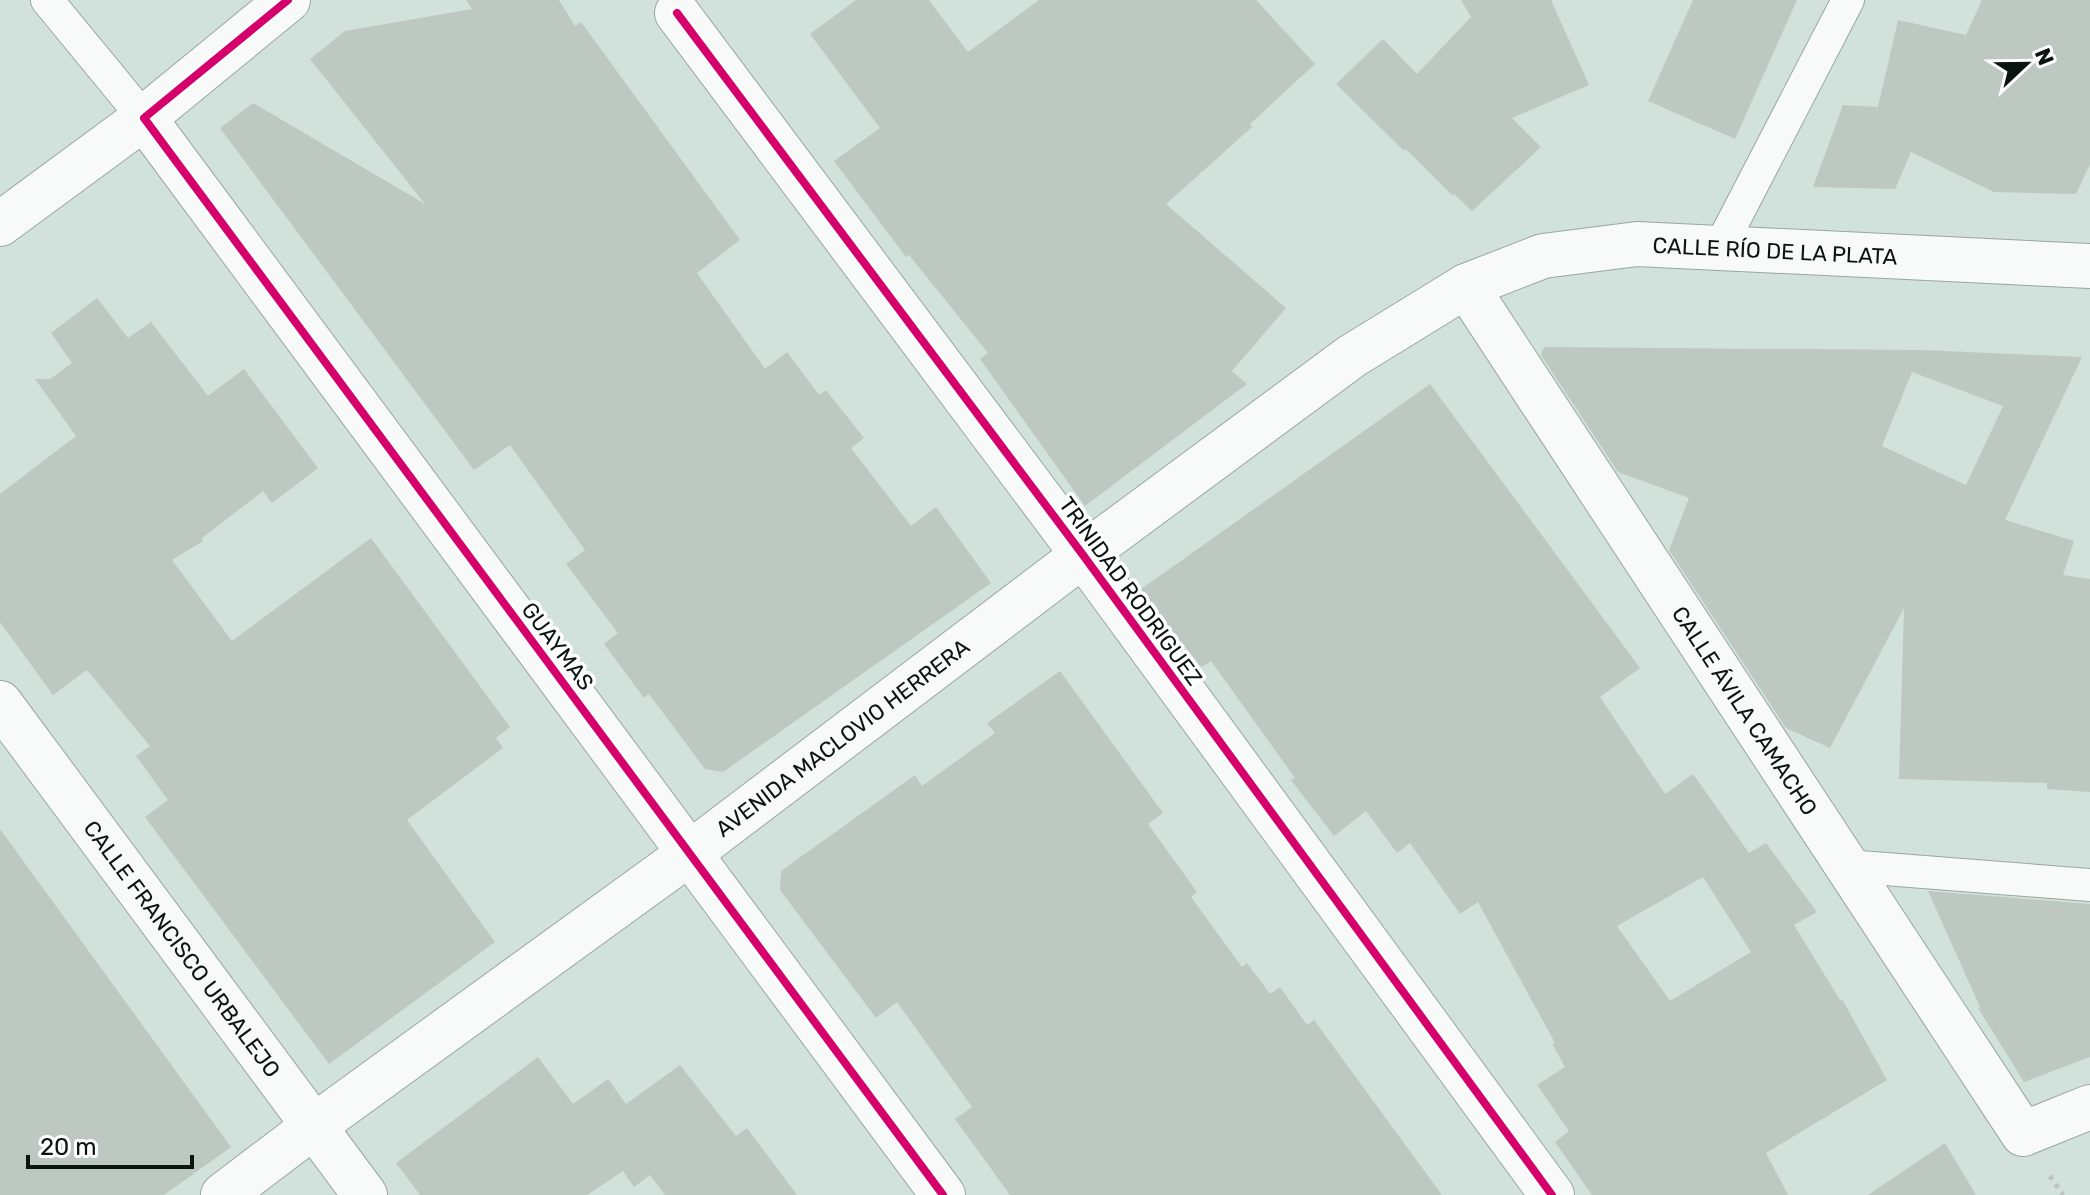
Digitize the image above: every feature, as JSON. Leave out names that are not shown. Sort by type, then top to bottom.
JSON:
[{"type":"street","points":[[0,224],[144,118],[288,0]]},
{"type":"street","name":"TRINIDAD RODRIGUEZ","points":[[677,13],[1083,555],[1552,1195]]},
{"type":"street","name":"GUAYMAS","points":[[144,118],[943,1195]]},
{"type":"street","name":"CALLE RÍO DE LA PLATA","points":[[1466,286],[1543,256],[1637,244],[2090,266]]},
{"type":"street","name":"AVENIDA MACLOVIO HERRERA","points":[[223,1195],[690,853],[1352,356],[1466,286]]},
{"type":"street","name":"CALLE ÁVILA CAMACHO","points":[[1466,286],[2023,1134],[2090,1107]]},
{"type":"street","name":"CALLE FRANCISCO URBALEJO","points":[[0,703],[365,1195]]},
{"type":"lane","points":[[47,0],[144,118]]},
{"type":"lane","points":[[1719,249],[1848,0]]},
{"type":"lane","points":[[1847,866],[2090,885]]},
{"type":"building","points":[[466,0],[559,0],[575,26],[581,22],[740,240],[697,273],[765,369],[787,352],[819,395],[826,390],[864,438],[851,448],[911,526],[936,507],[991,583],[723,772],[705,769],[649,694],[644,698],[604,644],[618,633],[566,564],[585,550],[510,445],[474,470],[220,128],[253,103],[425,204],[310,59],[345,31],[472,9]]},
{"type":"building","points":[[856,0],[929,0],[968,52],[1039,0],[1256,0],[1315,64],[1250,124],[1252,127],[1166,204],[1286,308],[1232,371],[1247,384],[1085,506],[980,359],[988,353],[909,255],[906,257],[834,161],[880,128],[810,34]]},
{"type":"building","points":[[1461,0],[1551,0],[1589,85],[1512,118],[1541,147],[1472,211],[1406,149],[1404,151],[1336,84],[1383,39],[1417,74],[1471,17]]},
{"type":"building","points":[[1693,0],[1797,0],[1735,139],[1648,101]]},
{"type":"building","points":[[1982,0],[2090,0],[2090,164],[2076,194],[1994,192],[1911,152],[1895,189],[1813,187],[1843,105],[1878,107],[1898,20],[1966,35]]},
{"type":"building","points":[[97,298],[128,338],[151,322],[208,396],[244,369],[318,468],[272,503],[263,491],[202,538],[203,541],[172,560],[232,641],[371,538],[510,727],[496,738],[503,748],[407,820],[495,942],[329,1064],[145,817],[168,800],[136,756],[150,746],[87,670],[53,695],[0,622],[0,494],[76,436],[35,379],[50,379],[72,363],[51,333]]},
{"type":"building","points":[[1544,347],[1921,350],[2082,357],[2005,520],[2074,541],[2063,575],[2090,579],[2090,792],[2047,789],[2047,783],[1899,779],[1904,608],[1830,748],[1786,728],[1669,550],[1689,498],[1618,472],[1541,355]],"holes":[[[1912,372],[2003,406],[1966,485],[1882,446]]]},
{"type":"building","points":[[1430,384],[1640,668],[1600,697],[1665,794],[1693,774],[1749,853],[1766,843],[1817,912],[1794,925],[1842,999],[1887,1080],[1766,1153],[1788,1195],[1592,1195],[1555,1142],[1569,1131],[1537,1085],[1565,1067],[1478,902],[1460,914],[1410,843],[1397,853],[1366,811],[1334,836],[1291,780],[1295,778],[1211,661],[1201,667],[1140,590]],"holes":[[[1703,877],[1751,952],[1670,1001],[1617,926]]]},
{"type":"building","points":[[1060,671],[1163,813],[1148,824],[1197,892],[1191,897],[1242,967],[1247,963],[1270,994],[1280,987],[1307,1025],[1314,1020],[1442,1195],[1010,1195],[955,1119],[972,1107],[897,1002],[876,1018],[780,890],[781,871],[915,775],[922,786],[995,733],[987,723]]},
{"type":"building","points":[[0,829],[231,1147],[164,1195],[0,1195]]},
{"type":"building","points":[[1928,891],[2090,904],[2090,1057],[2024,1082],[1978,1008]]},
{"type":"building","points":[[538,1057],[573,1104],[608,1079],[626,1104],[680,1065],[736,1136],[747,1128],[797,1195],[665,1195],[650,1175],[634,1187],[623,1171],[587,1195],[420,1195],[396,1163]]},
{"type":"building","points":[[1945,1143],[1976,1195],[1868,1195]]},
{"type":"cycle path","points":[[288,0],[144,118],[943,1195]]},
{"type":"cycle path","points":[[677,13],[1083,555],[1552,1195]]}]
